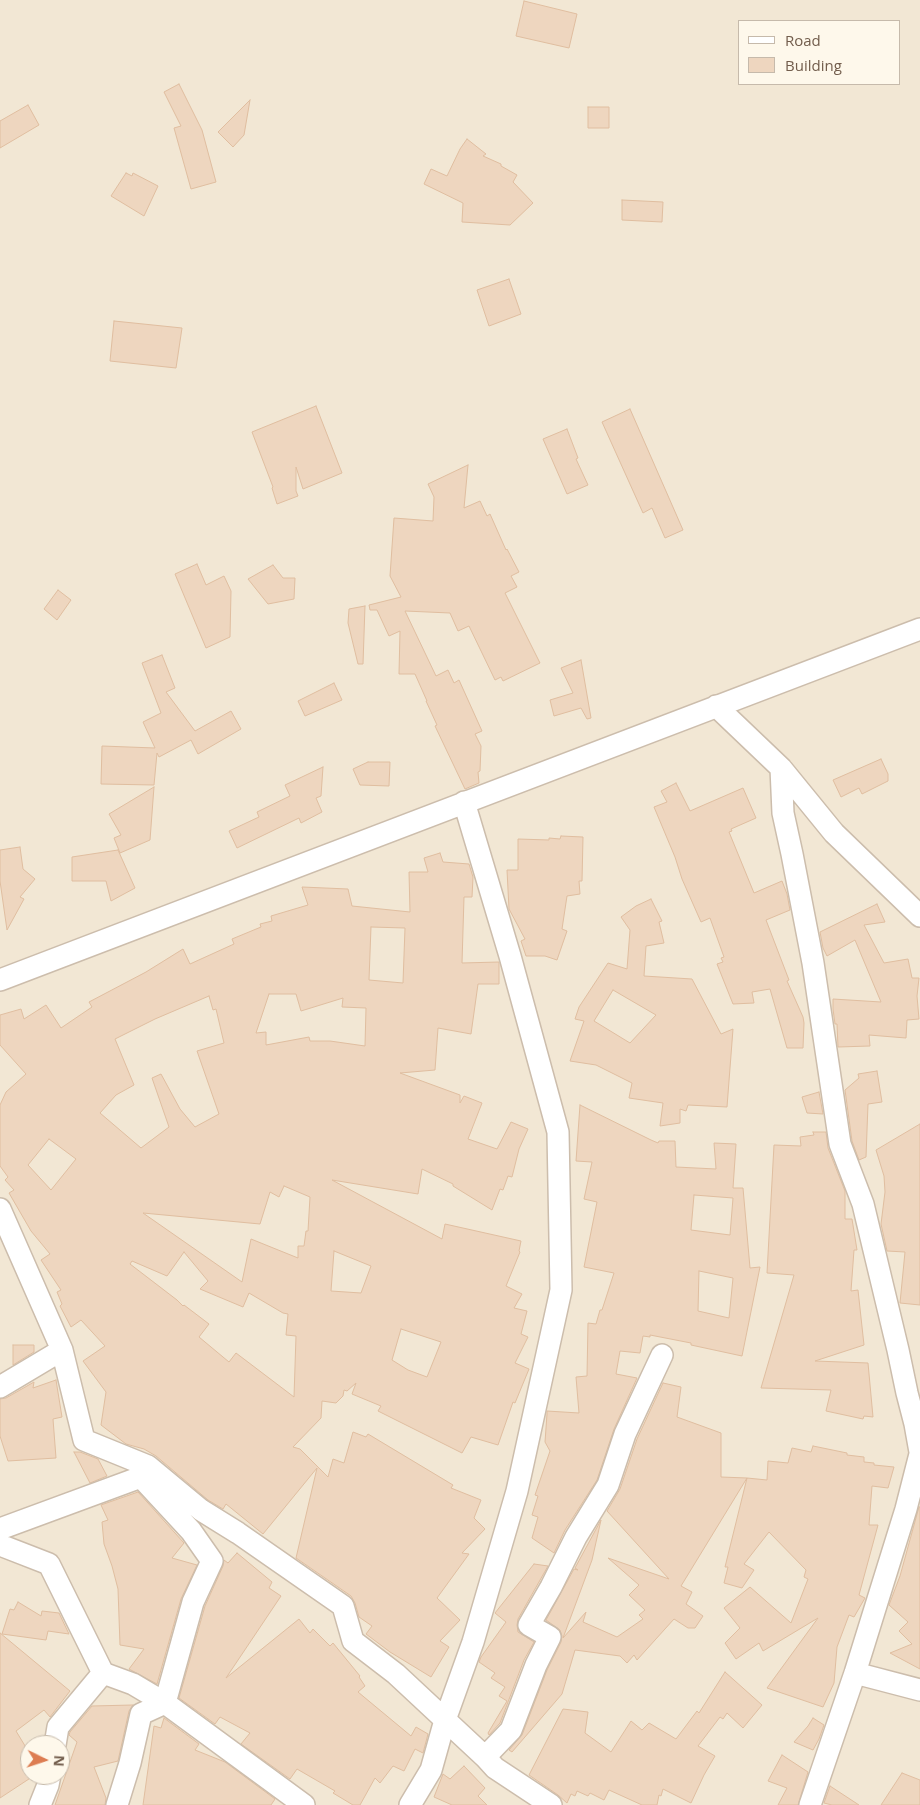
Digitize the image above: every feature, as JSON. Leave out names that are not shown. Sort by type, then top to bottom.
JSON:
[{"type":"street","points":[[0,980],[920,628]]},
{"type":"street","points":[[716,706],[781,768],[834,833],[920,916]]},
{"type":"street","points":[[781,768],[783,813],[813,963],[840,1144],[863,1204],[915,1424],[920,1453],[906,1509],[855,1673],[810,1805]]},
{"type":"street","points":[[410,1805],[431,1770],[445,1720],[473,1642],[517,1491],[561,1290],[558,1132],[510,956],[464,802]]},
{"type":"street","points":[[0,1210],[62,1350],[84,1440],[145,1472],[238,1533],[343,1606],[353,1641],[396,1674],[495,1768],[551,1805]]},
{"type":"street","points":[[0,1387],[62,1350]]},
{"type":"street","points":[[485,1757],[511,1730],[536,1665],[550,1638],[529,1625],[551,1587],[576,1536],[608,1485],[625,1434],[662,1355]]},
{"type":"street","points":[[0,1529],[145,1472]]},
{"type":"street","points":[[117,1805],[142,1714],[165,1703],[193,1602],[212,1561],[145,1472]]},
{"type":"street","points":[[0,1545],[49,1564],[103,1673],[134,1684],[165,1703],[304,1805]]},
{"type":"street","points":[[57,1735],[58,1726],[103,1673]]},
{"type":"street","points":[[855,1673],[920,1690]]},
{"type":"street","points":[[40,1805],[48,1785]]},
{"type":"shaded area","points":[[0,0],[920,0],[920,1805],[0,1805]]},
{"type":"building","points":[[524,1],[577,14],[569,48],[516,36]]},
{"type":"building","points":[[179,84],[202,130],[216,182],[191,189],[174,128],[181,126],[164,92]]},
{"type":"building","points":[[250,100],[244,135],[233,147],[218,132]]},
{"type":"building","points":[[28,105],[39,125],[0,148],[0,121]]},
{"type":"building","points":[[588,107],[609,107],[609,128],[588,128]]},
{"type":"building","points":[[467,139],[486,154],[483,156],[501,164],[501,166],[517,175],[513,182],[533,203],[510,225],[462,222],[463,203],[424,184],[431,169],[447,176]]},
{"type":"building","points":[[126,173],[132,176],[133,173],[158,186],[144,216],[111,196]]},
{"type":"building","points":[[622,200],[663,202],[662,222],[622,220]]},
{"type":"building","points":[[509,279],[521,314],[489,326],[477,290]]},
{"type":"building","points":[[114,321],[182,328],[176,368],[110,361]]},
{"type":"building","points":[[316,406],[342,473],[303,489],[296,467],[296,491],[298,496],[277,504],[273,487],[252,432]]},
{"type":"building","points":[[630,409],[683,530],[665,538],[652,508],[643,513],[602,422]]},
{"type":"building","points":[[567,429],[578,458],[576,459],[588,485],[567,494],[543,439]]},
{"type":"building","points":[[468,465],[464,508],[480,501],[487,516],[490,514],[506,550],[519,572],[511,576],[517,587],[505,593],[540,663],[503,681],[501,677],[495,680],[469,626],[458,631],[450,613],[405,611],[436,676],[448,670],[454,683],[459,680],[482,731],[475,734],[481,746],[480,771],[478,772],[479,783],[465,789],[435,726],[437,725],[415,674],[399,674],[400,631],[389,636],[377,610],[370,610],[369,605],[401,597],[390,576],[394,518],[433,521],[434,497],[428,484]]},
{"type":"building","points":[[197,564],[206,585],[224,576],[231,591],[230,637],[206,648],[175,574]]},
{"type":"building","points":[[273,565],[283,578],[295,578],[294,599],[268,604],[248,579]]},
{"type":"building","points":[[58,590],[71,600],[57,620],[44,609]]},
{"type":"building","points":[[365,606],[363,664],[358,664],[348,623],[349,609]]},
{"type":"building","points":[[162,655],[175,688],[166,692],[195,731],[231,711],[241,729],[198,754],[191,740],[159,757],[157,753],[154,785],[101,784],[102,746],[155,748],[143,722],[161,713],[142,663]]},
{"type":"building","points":[[581,660],[591,718],[587,719],[581,708],[554,716],[550,700],[573,693],[561,668]]},
{"type":"building","points":[[334,683],[342,700],[305,716],[298,701]]},
{"type":"building","points":[[881,759],[888,774],[888,781],[862,794],[859,788],[841,797],[833,780]]},
{"type":"building","points":[[368,762],[390,762],[389,786],[360,785],[353,769]]},
{"type":"building","points":[[323,767],[321,796],[316,798],[322,812],[301,823],[299,818],[237,848],[229,831],[259,817],[257,812],[290,796],[285,785]]},
{"type":"building","points":[[676,783],[690,811],[743,788],[756,818],[731,829],[732,831],[729,832],[754,893],[782,881],[787,894],[790,910],[766,920],[789,980],[787,981],[803,1017],[803,1048],[787,1048],[770,989],[752,992],[754,1003],[733,1004],[717,964],[723,962],[721,958],[724,957],[710,918],[701,922],[654,807],[667,802],[661,791]]},
{"type":"building","points":[[154,787],[150,840],[120,853],[114,838],[121,835],[109,814]]},
{"type":"building","points":[[561,836],[583,837],[582,881],[579,881],[580,894],[567,896],[562,929],[567,931],[557,960],[545,956],[526,956],[521,941],[525,939],[509,909],[507,870],[518,870],[518,839],[549,840],[549,838],[560,839]]},
{"type":"building","points":[[20,847],[23,869],[35,879],[20,897],[24,899],[7,930],[0,881],[0,850]]},
{"type":"building","points":[[118,850],[135,888],[111,901],[106,881],[72,881],[72,857]]},
{"type":"building","points":[[440,853],[443,862],[469,864],[473,877],[472,897],[464,897],[462,963],[499,962],[499,984],[478,984],[471,1034],[438,1028],[435,1070],[400,1073],[460,1095],[460,1103],[464,1096],[482,1103],[468,1139],[497,1149],[511,1122],[528,1129],[519,1149],[512,1177],[508,1176],[503,1190],[500,1189],[492,1210],[453,1186],[453,1184],[422,1169],[418,1194],[332,1180],[442,1239],[445,1224],[521,1241],[520,1252],[506,1286],[522,1294],[514,1308],[527,1311],[521,1334],[528,1337],[515,1363],[529,1369],[515,1403],[513,1402],[498,1445],[471,1437],[462,1453],[378,1411],[381,1406],[352,1394],[356,1383],[347,1391],[344,1390],[343,1396],[336,1403],[322,1401],[321,1418],[293,1447],[300,1449],[328,1477],[333,1459],[344,1463],[353,1432],[366,1437],[368,1434],[453,1485],[451,1488],[481,1500],[474,1518],[485,1529],[462,1553],[469,1554],[437,1598],[460,1620],[440,1641],[449,1647],[431,1677],[390,1652],[366,1634],[372,1626],[359,1617],[351,1596],[296,1558],[317,1468],[263,1534],[226,1504],[223,1509],[208,1500],[156,1456],[144,1449],[126,1444],[101,1425],[106,1392],[83,1361],[105,1346],[81,1320],[71,1327],[60,1306],[62,1304],[57,1292],[61,1290],[41,1260],[50,1254],[31,1231],[9,1193],[14,1190],[5,1180],[8,1177],[0,1166],[0,1105],[6,1092],[26,1074],[0,1045],[0,1015],[21,1009],[24,1019],[46,1005],[61,1028],[92,1007],[89,1002],[146,972],[183,949],[190,964],[234,944],[232,939],[261,927],[260,924],[272,921],[271,916],[308,905],[302,887],[348,889],[352,906],[410,912],[409,872],[428,872],[424,858]],"holes":[[[371,927],[405,928],[403,983],[369,980]],[[269,994],[296,994],[301,1011],[343,998],[342,1007],[366,1008],[365,1046],[330,1041],[310,1041],[309,1037],[266,1045],[266,1032],[256,1033]],[[209,996],[213,1010],[216,1009],[224,1043],[197,1051],[219,1114],[195,1127],[180,1109],[161,1074],[152,1078],[169,1127],[141,1148],[100,1113],[116,1095],[134,1085],[115,1039],[155,1019]],[[49,1139],[76,1159],[51,1190],[28,1165]],[[284,1186],[310,1197],[308,1231],[306,1231],[304,1246],[298,1246],[298,1258],[251,1239],[242,1282],[143,1213],[260,1224],[270,1192],[279,1197]],[[334,1251],[371,1266],[361,1293],[331,1291]],[[184,1252],[208,1281],[200,1289],[243,1307],[249,1293],[288,1314],[286,1335],[296,1336],[294,1397],[236,1353],[229,1362],[199,1337],[209,1324],[130,1264],[132,1261],[167,1276]],[[401,1329],[441,1342],[427,1377],[408,1370],[392,1360]]]},
{"type":"building","points":[[651,899],[662,921],[659,922],[664,943],[646,946],[644,976],[692,979],[721,1034],[733,1029],[727,1107],[688,1105],[686,1111],[680,1109],[680,1123],[660,1126],[663,1103],[629,1098],[632,1083],[596,1065],[570,1061],[584,1021],[575,1019],[579,1007],[608,963],[627,969],[630,930],[621,917],[636,906]],"holes":[[[613,990],[656,1015],[630,1043],[594,1021]]]},
{"type":"building","points":[[877,904],[885,922],[864,925],[884,963],[908,959],[912,978],[919,978],[917,996],[919,1019],[907,1020],[906,1038],[869,1035],[870,1046],[838,1047],[833,999],[881,1002],[855,940],[827,956],[823,948],[820,932]]},
{"type":"building","points":[[877,1071],[882,1102],[868,1104],[866,1157],[859,1160],[852,1141],[845,1090],[859,1078],[858,1074]]},
{"type":"building","points":[[819,1092],[823,1114],[807,1113],[802,1097]]},
{"type":"building","points":[[580,1105],[658,1143],[659,1141],[675,1141],[676,1167],[716,1169],[714,1143],[736,1144],[733,1188],[743,1188],[750,1268],[760,1267],[742,1356],[650,1335],[650,1337],[643,1336],[640,1353],[620,1351],[616,1374],[637,1378],[614,1429],[597,1480],[565,1530],[554,1553],[532,1538],[538,1517],[532,1515],[538,1496],[535,1495],[550,1451],[545,1442],[547,1411],[579,1413],[576,1377],[587,1376],[588,1323],[596,1324],[614,1273],[584,1267],[597,1202],[584,1199],[592,1162],[576,1161]],"holes":[[[694,1195],[733,1198],[730,1235],[691,1230]],[[699,1271],[733,1278],[729,1318],[698,1311]]]},
{"type":"building","points":[[920,1124],[920,1305],[900,1303],[905,1252],[887,1251],[881,1224],[885,1192],[884,1176],[876,1150]]},
{"type":"building","points":[[813,1132],[826,1132],[828,1148],[845,1191],[845,1219],[852,1219],[857,1250],[854,1250],[851,1291],[858,1290],[864,1345],[815,1361],[868,1363],[873,1417],[864,1416],[863,1419],[826,1411],[831,1390],[761,1388],[794,1275],[767,1273],[774,1145],[801,1146],[800,1137],[814,1135]]},
{"type":"building","points":[[13,1345],[34,1345],[34,1352],[13,1365]]},
{"type":"building","points":[[56,1380],[62,1417],[53,1419],[56,1458],[8,1461],[0,1436],[0,1399],[6,1398],[34,1382],[33,1388]]},
{"type":"building","points":[[663,1383],[681,1387],[677,1417],[721,1433],[721,1477],[747,1478],[681,1586],[692,1592],[686,1604],[703,1616],[695,1628],[688,1628],[674,1619],[637,1660],[634,1655],[627,1663],[620,1656],[575,1650],[562,1694],[512,1752],[509,1750],[522,1735],[547,1670],[561,1642],[560,1630],[546,1620],[574,1569],[578,1570],[575,1568],[601,1520],[592,1560],[563,1638],[586,1612],[583,1622],[617,1637],[643,1619],[639,1615],[645,1610],[629,1595],[639,1585],[608,1558],[669,1579],[607,1511],[620,1489],[637,1439]]},
{"type":"building","points":[[813,1446],[847,1453],[847,1455],[864,1457],[864,1462],[874,1463],[874,1465],[894,1467],[888,1488],[872,1486],[869,1525],[878,1525],[859,1595],[865,1598],[854,1617],[849,1615],[837,1647],[834,1683],[823,1707],[767,1688],[818,1618],[763,1651],[759,1643],[736,1659],[725,1643],[740,1628],[724,1608],[750,1587],[791,1623],[808,1579],[804,1577],[806,1570],[769,1532],[744,1564],[754,1570],[742,1588],[724,1583],[728,1567],[725,1567],[747,1478],[767,1480],[768,1461],[788,1463],[792,1448],[811,1452]]},
{"type":"building","points":[[74,1452],[80,1452],[98,1459],[107,1476],[90,1483]]},
{"type":"building","points":[[138,1492],[184,1543],[172,1558],[197,1565],[181,1599],[157,1684],[129,1669],[144,1649],[120,1645],[118,1589],[104,1544],[102,1522],[108,1520],[101,1505]]},
{"type":"building","points":[[919,1507],[920,1669],[890,1653],[912,1644],[899,1631],[908,1622],[889,1605],[900,1576]]},
{"type":"building","points":[[237,1553],[272,1582],[269,1588],[281,1596],[226,1678],[299,1619],[310,1633],[313,1629],[330,1646],[333,1643],[360,1676],[365,1686],[358,1692],[411,1736],[416,1727],[428,1734],[423,1753],[415,1749],[404,1771],[393,1766],[380,1783],[375,1778],[360,1805],[353,1805],[333,1793],[335,1791],[297,1769],[290,1779],[241,1744],[250,1733],[220,1717],[215,1724],[179,1698],[205,1606],[224,1560],[228,1563]]},
{"type":"building","points":[[534,1564],[548,1566],[518,1619],[517,1625],[518,1632],[534,1642],[524,1660],[500,1723],[489,1735],[488,1733],[507,1701],[499,1696],[505,1687],[491,1678],[495,1673],[479,1662],[506,1622],[495,1613]]},
{"type":"building","points":[[18,1602],[41,1616],[42,1611],[59,1613],[69,1634],[48,1631],[46,1640],[2,1634],[10,1609],[14,1610]]},
{"type":"building","points":[[0,1633],[70,1691],[50,1717],[44,1710],[16,1731],[20,1738],[20,1785],[0,1798]]},
{"type":"building","points":[[725,1672],[762,1705],[743,1728],[727,1713],[723,1719],[720,1717],[698,1746],[715,1756],[691,1803],[663,1789],[661,1796],[659,1795],[657,1805],[642,1805],[609,1790],[604,1800],[590,1793],[588,1796],[577,1791],[575,1796],[571,1794],[567,1803],[529,1775],[563,1709],[588,1712],[585,1733],[611,1752],[631,1721],[642,1730],[649,1723],[676,1739],[697,1711],[699,1713]]},
{"type":"building","points":[[133,1705],[129,1711],[118,1761],[94,1767],[106,1798],[105,1805],[55,1805],[62,1785],[70,1785],[70,1762],[77,1742],[69,1735],[70,1732],[92,1706]]},
{"type":"building","points":[[164,1718],[199,1744],[195,1750],[225,1762],[275,1799],[271,1805],[143,1805],[154,1726],[161,1728]]},
{"type":"building","points":[[813,1718],[824,1725],[813,1750],[794,1742]]},
{"type":"building","points":[[782,1755],[808,1772],[798,1805],[778,1805],[787,1788],[768,1781]]},
{"type":"building","points":[[464,1766],[485,1788],[478,1796],[487,1805],[452,1805],[434,1797],[443,1774],[450,1779]]},
{"type":"building","points":[[902,1773],[920,1780],[920,1805],[881,1805]]},
{"type":"building","points":[[830,1786],[859,1805],[832,1805],[824,1803]]}]
